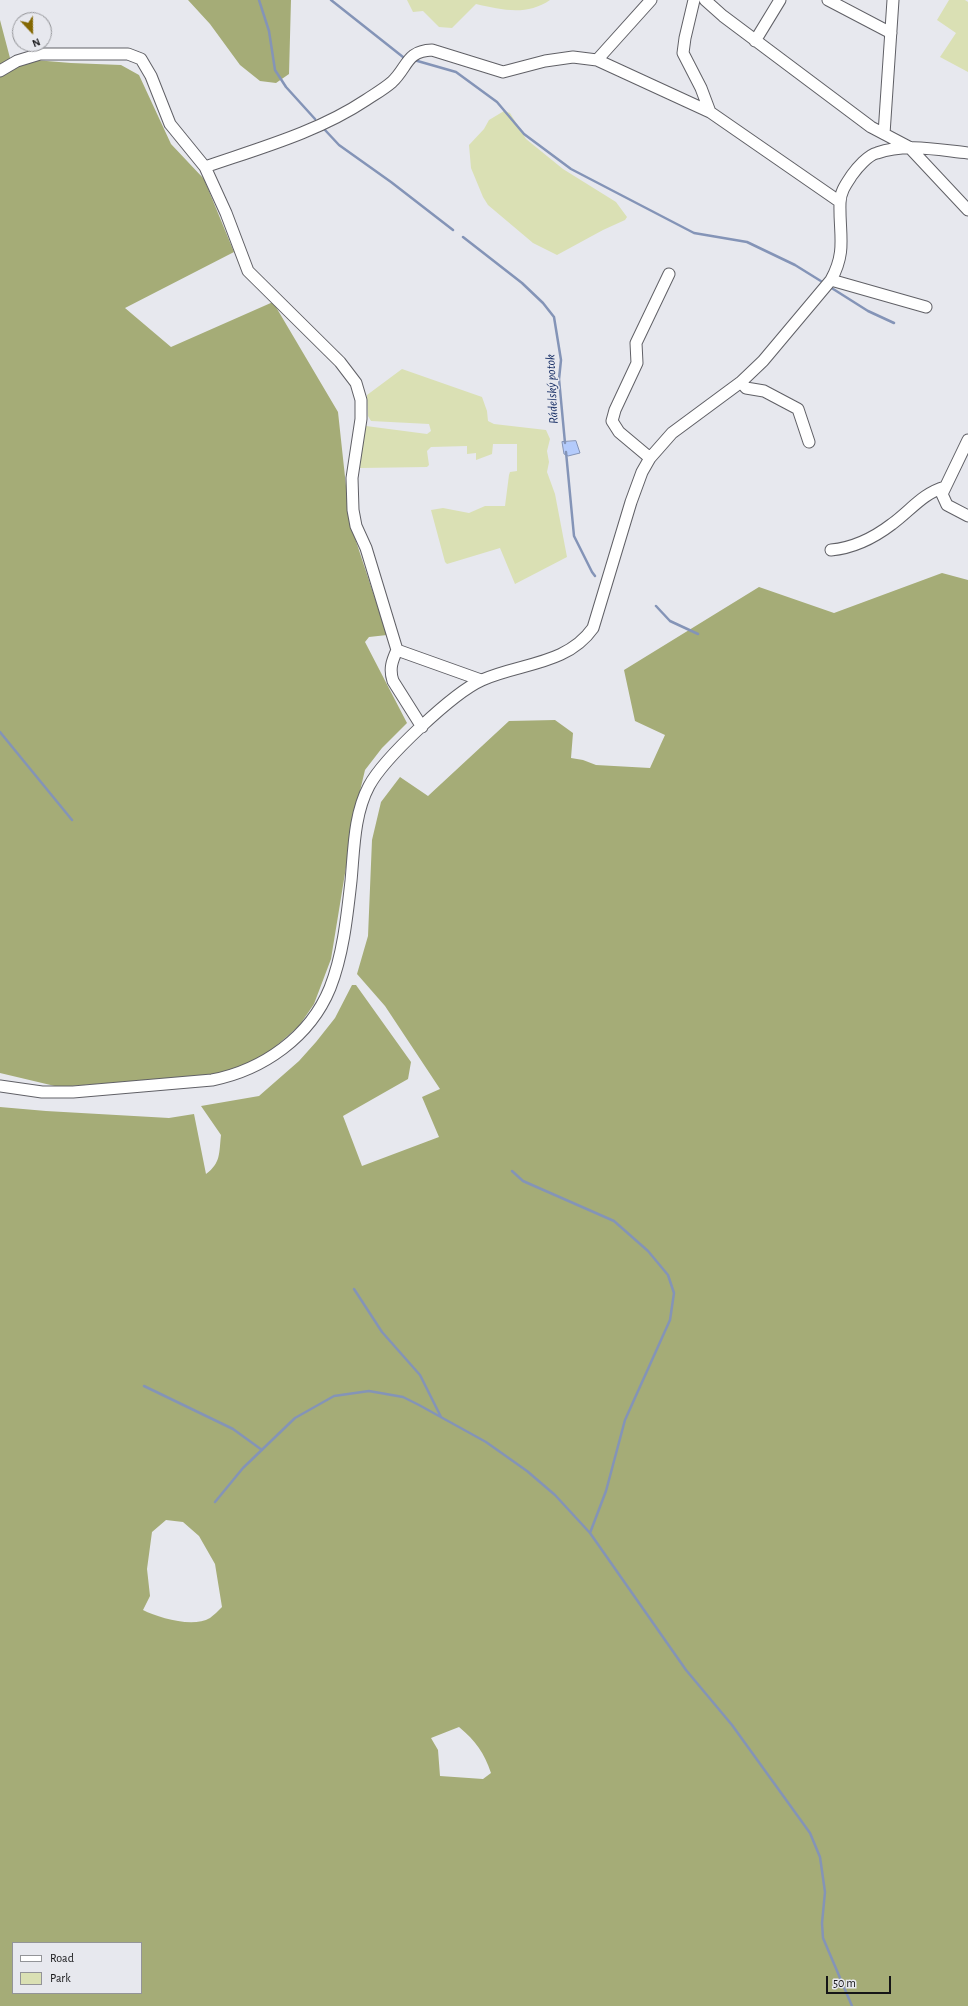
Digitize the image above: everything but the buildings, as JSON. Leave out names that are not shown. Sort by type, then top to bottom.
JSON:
[{"type":"street","points":[[597,60],[651,0]]},
{"type":"street","points":[[694,0],[683,53],[710,112]]},
{"type":"street","points":[[705,0],[723,16],[871,128],[909,147],[968,210]]},
{"type":"street","points":[[756,41],[780,0]]},
{"type":"street","points":[[828,0],[891,33]]},
{"type":"street","points":[[884,134],[893,0]]},
{"type":"street","points":[[205,167],[324,124],[363,102],[390,84],[401,73],[410,57],[420,50],[432,50],[503,72],[546,61],[573,57],[597,60],[710,112],[840,202]]},
{"type":"street","points":[[0,71],[17,61],[40,54],[128,54],[141,59],[151,76],[170,124],[205,167],[226,214],[248,271],[340,362],[356,383],[361,400],[361,419],[352,478],[353,510],[356,526],[366,548],[397,650],[392,661],[390,672],[393,681],[422,727]]},
{"type":"street","points":[[0,1086],[42,1092],[73,1092],[198,1083],[241,1073],[280,1051],[311,1022],[322,1004],[336,970],[347,923],[361,803],[378,771],[422,727],[462,693],[481,680],[554,658],[578,645],[587,638],[594,628],[633,496],[642,472],[650,458],[672,433],[741,382],[763,361],[831,280],[839,266],[841,253],[840,202],[843,189],[855,171],[875,153],[909,147],[968,153]]},
{"type":"street","points":[[650,458],[619,432],[612,421],[615,410],[637,363],[636,343],[669,274]]},
{"type":"street","points":[[831,280],[926,307]]},
{"type":"street","points":[[741,382],[746,388],[764,391],[798,409],[809,442]]},
{"type":"street","points":[[968,440],[942,494],[947,505],[968,516]]},
{"type":"street","points":[[831,550],[844,549],[864,540],[892,524],[932,491],[945,487]]},
{"type":"street","points":[[397,650],[481,680]]},
{"type":"green space","points":[[188,0],[291,0],[289,74],[276,83],[260,81],[240,65],[210,24]]},
{"type":"green space","points":[[407,0],[550,0],[541,5],[523,10],[505,10],[476,4],[452,28],[439,27],[423,11],[413,12]]},
{"type":"green space","points":[[949,0],[965,0],[968,2],[968,72],[940,57],[956,33],[937,20]]},
{"type":"green space","points":[[0,20],[10,58],[121,65],[139,75],[171,144],[204,179],[234,252],[125,308],[171,347],[273,302],[338,412],[350,523],[387,635],[369,637],[365,642],[407,723],[382,748],[365,770],[355,812],[331,959],[314,1004],[299,1026],[268,1053],[230,1073],[59,1087],[0,1073]]},
{"type":"green space","points":[[504,111],[510,113],[526,139],[563,169],[616,202],[627,217],[625,220],[557,255],[533,243],[488,205],[483,197],[471,168],[469,145],[484,129],[489,120]]},
{"type":"green space","points":[[402,369],[482,397],[487,411],[488,421],[494,424],[546,430],[550,439],[547,451],[549,462],[547,472],[555,494],[567,557],[515,584],[500,548],[447,564],[445,562],[431,510],[443,508],[469,513],[485,506],[505,506],[510,472],[517,471],[517,444],[493,444],[492,454],[476,460],[476,453],[467,454],[467,446],[431,447],[427,451],[429,465],[427,467],[360,468],[363,433],[366,426],[427,434],[431,431],[429,424],[371,421],[368,416],[367,395]]},
{"type":"green space","points":[[942,573],[968,580],[968,2006],[0,2006],[0,1107],[169,1118],[194,1114],[206,1174],[217,1162],[221,1135],[201,1106],[259,1096],[299,1061],[316,1042],[335,1018],[352,985],[356,985],[411,1062],[408,1079],[343,1116],[362,1166],[439,1137],[422,1097],[440,1089],[385,1006],[357,974],[368,936],[372,840],[381,802],[400,777],[428,796],[509,721],[555,720],[573,733],[571,758],[583,760],[596,765],[650,768],[665,735],[635,721],[624,670],[759,587],[834,613]],"holes":[[[166,1520],[183,1522],[199,1536],[215,1564],[222,1607],[210,1618],[203,1621],[176,1621],[143,1610],[150,1596],[147,1569],[152,1532]],[[459,1727],[479,1748],[485,1759],[491,1773],[483,1779],[440,1776],[438,1750],[431,1738]]]},
{"type":"water","points":[[576,441],[580,453],[568,456],[564,454],[562,442]]},
{"type":"waterway","name":"Rádelský potok","points":[[259,0],[269,31],[275,70],[286,87],[315,119]]},
{"type":"waterway","points":[[331,0],[403,57],[407,58]]},
{"type":"waterway","points":[[414,60],[456,72],[497,102],[524,134],[571,169],[694,233],[747,242],[795,265],[824,283]]},
{"type":"waterway","name":"Rádelský potok","points":[[325,130],[339,145],[391,182],[453,230]]},
{"type":"waterway","name":"Rádelský potok","points":[[463,237],[522,283],[543,303],[554,317],[561,360],[559,379],[565,443]]},
{"type":"waterway","points":[[830,287],[868,311],[894,323]]},
{"type":"waterway","name":"Rádelský potok","points":[[566,452],[574,536],[595,576]]},
{"type":"waterway","name":"Rádelský potok","points":[[656,606],[670,621],[698,634]]},
{"type":"waterway","points":[[0,732],[72,820]]},
{"type":"waterway","points":[[512,1171],[523,1181],[614,1221],[648,1251],[668,1275],[674,1293],[670,1320],[625,1420],[606,1491],[590,1533]]},
{"type":"waterway","points":[[354,1289],[382,1332],[420,1375],[441,1417]]},
{"type":"waterway","points":[[144,1386],[233,1429],[262,1450]]},
{"type":"waterway","points":[[215,1502],[243,1468],[295,1418],[334,1396],[369,1391],[403,1397],[419,1405],[486,1442],[527,1471],[555,1495],[590,1533],[686,1670],[732,1725],[810,1833],[820,1857],[825,1892],[822,1923],[823,1938],[852,2006]]}]
